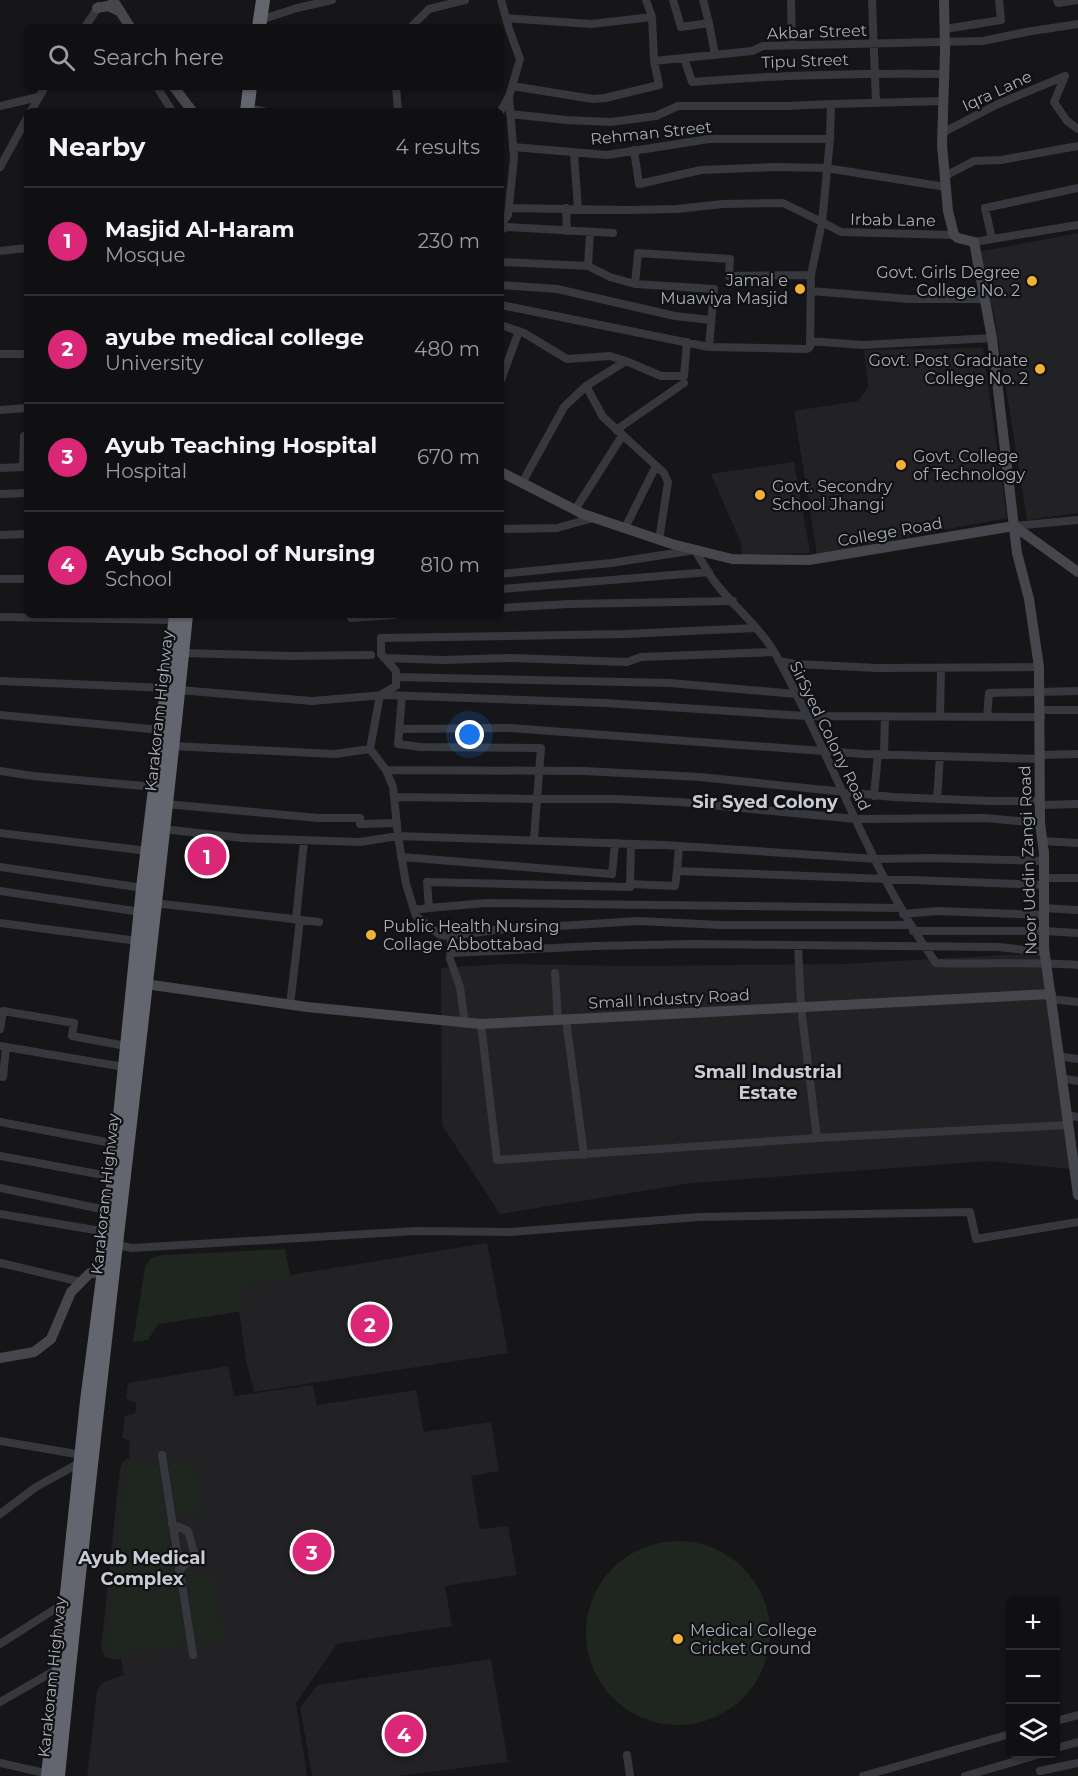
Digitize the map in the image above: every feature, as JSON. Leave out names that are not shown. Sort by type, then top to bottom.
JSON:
[{"type":"highway","points":[[254,0],[257,24]]},
{"type":"highway","points":[[257,24],[263,0]]},
{"type":"highway","points":[[242,90],[244,108]]},
{"type":"highway","points":[[245,108],[250,90]]},
{"type":"highway","name":"Karakoram Highway","points":[[52,1775],[97,1403],[139,983],[138,941],[143,888],[162,730],[183,653],[179,618]]},
{"type":"highway","name":"Karakoram Highway","points":[[52,1775],[59,1668],[82,1458],[104,1272],[112,1244],[111,1211],[126,1046],[154,903],[166,804],[172,746],[173,689],[179,618]]},
{"type":"street","points":[[259,24],[297,8],[332,0]]},
{"type":"street","points":[[414,24],[429,9],[465,0]]},
{"type":"street","points":[[501,0],[520,59],[509,97],[503,108]]},
{"type":"street","points":[[512,86],[593,99],[659,85],[654,61],[652,17],[646,0]]},
{"type":"street","points":[[672,0],[681,27],[709,23]]},
{"type":"street","points":[[703,0],[715,55]]},
{"type":"street","points":[[791,0],[792,45]]},
{"type":"street","points":[[873,0],[876,103]]},
{"type":"street","points":[[944,0],[945,74],[942,134],[948,211],[954,235],[974,242],[1078,225]]},
{"type":"street","points":[[945,29],[1001,20],[999,0]]},
{"type":"street","points":[[1058,0],[1058,3],[1076,0]]},
{"type":"street","points":[[105,3],[121,12]]},
{"type":"street","points":[[105,3],[121,12],[128,24]]},
{"type":"street","points":[[88,24],[105,3]]},
{"type":"street","points":[[506,18],[591,24],[652,17]]},
{"type":"street","name":"Akbar Street","points":[[654,61],[752,51],[763,46],[983,41],[1078,24]]},
{"type":"street","name":"Tipu Street","points":[[684,58],[692,82],[748,77],[945,74]]},
{"type":"street","name":"Iqra Lane","points":[[942,134],[998,104],[1065,76],[1054,102],[1067,121],[1078,129]]},
{"type":"street","points":[[32,108],[43,90]]},
{"type":"street","points":[[159,90],[170,108]]},
{"type":"street","points":[[176,90],[190,108]]},
{"type":"street","points":[[396,90],[398,108]]},
{"type":"street","points":[[0,106],[38,97]]},
{"type":"street","points":[[504,220],[508,215],[514,158],[509,97]]},
{"type":"street","points":[[510,114],[611,122],[656,116],[678,106],[788,106],[943,101]]},
{"type":"street","points":[[504,306],[710,347],[807,350],[810,347],[811,276],[822,222],[831,104]]},
{"type":"street","points":[[0,167],[24,123]]},
{"type":"street","name":"Rehman Street","points":[[513,147],[574,154],[607,155],[709,139],[830,139]]},
{"type":"street","points":[[634,150],[639,184],[701,170],[775,167],[826,168],[945,182],[974,161],[1001,160],[1078,146]]},
{"type":"street","points":[[574,154],[578,209]]},
{"type":"street","points":[[992,239],[986,208],[1078,188]]},
{"type":"street","name":"Irbab Lane","points":[[509,208],[677,209],[723,204],[783,203],[841,232],[954,235]]},
{"type":"street","points":[[566,208],[567,231]]},
{"type":"street","points":[[504,228],[613,233]]},
{"type":"street","points":[[588,266],[590,232]]},
{"type":"street","points":[[974,242],[992,338],[1014,526],[1078,572]]},
{"type":"street","points":[[0,251],[24,248]]},
{"type":"street","points":[[635,284],[638,253],[730,259],[729,276],[811,276]]},
{"type":"street","points":[[504,262],[588,266],[610,277],[635,284],[714,289],[710,347]]},
{"type":"street","points":[[504,285],[557,289],[675,316],[711,320]]},
{"type":"street","points":[[811,291],[909,299],[984,299]]},
{"type":"street","points":[[504,326],[519,331],[567,360],[610,356],[661,376],[684,376],[687,342]]},
{"type":"street","points":[[504,372],[519,331]]},
{"type":"street","points":[[810,340],[862,345],[992,338]]},
{"type":"street","points":[[0,354],[24,354]]},
{"type":"street","points":[[522,483],[564,407],[586,386],[626,362]]},
{"type":"street","points":[[575,510],[619,433],[684,383]]},
{"type":"street","points":[[586,386],[603,417],[664,473],[668,482],[659,540]]},
{"type":"street","points":[[0,410],[24,408]]},
{"type":"street","points":[[0,468],[23,467],[24,436]]},
{"type":"street","points":[[625,528],[656,466]]},
{"type":"street","name":"College Road","points":[[504,474],[595,518],[659,540],[732,559],[809,560],[1014,526]]},
{"type":"street","points":[[0,494],[24,493]]},
{"type":"street","points":[[504,529],[557,528],[595,518]]},
{"type":"street","points":[[1014,526],[1078,520]]},
{"type":"street","name":"Noor Uddin Zangi Road","points":[[1014,526],[1017,552],[1029,599],[1039,667],[1040,823],[1044,861],[1044,931],[1058,1056],[1071,1119],[1078,1193]]},
{"type":"street","points":[[0,535],[24,534]]},
{"type":"street","points":[[504,574],[612,563],[695,550]]},
{"type":"street","name":"SirSyed Colony Road","points":[[695,550],[709,572],[774,652],[902,911],[936,963],[1011,964],[1046,957]]},
{"type":"street","points":[[504,589],[709,572]]},
{"type":"street","points":[[0,579],[24,579]]},
{"type":"street","points":[[504,609],[569,604],[733,601]]},
{"type":"street","points":[[0,617],[24,617]]},
{"type":"street","points":[[380,695],[396,686],[396,671],[381,654],[381,638],[625,634],[755,628]]},
{"type":"street","points":[[384,658],[442,660],[510,658],[627,662],[641,657],[774,652]]},
{"type":"street","points":[[183,653],[291,656],[370,655]]},
{"type":"street","points":[[779,661],[795,664],[877,668],[1039,667]]},
{"type":"street","points":[[940,716],[941,668]]},
{"type":"street","points":[[396,677],[670,683],[796,694]]},
{"type":"street","points":[[0,681],[173,689],[312,701],[380,695],[605,703],[806,716],[987,717],[1078,710]]},
{"type":"street","points":[[987,717],[988,693],[1078,690]]},
{"type":"street","points":[[380,695],[370,749],[386,770],[393,787],[401,857],[406,884],[416,916],[440,935],[638,921],[1078,933]]},
{"type":"street","points":[[402,696],[398,744],[421,747],[541,748],[534,840]]},
{"type":"street","points":[[0,715],[162,730]]},
{"type":"street","points":[[874,796],[885,716]]},
{"type":"street","points":[[400,729],[510,728],[823,752],[1040,757],[1078,754]]},
{"type":"street","points":[[172,746],[335,754],[370,749]]},
{"type":"street","points":[[937,799],[940,756]]},
{"type":"street","points":[[386,770],[541,770],[699,777],[844,794],[1078,804]]},
{"type":"street","points":[[0,771],[155,787]]},
{"type":"street","points":[[394,797],[616,799],[680,802],[856,819],[985,818],[1040,823]]},
{"type":"street","points":[[166,804],[318,818],[360,818],[360,824],[396,823]]},
{"type":"street","points":[[163,829],[242,837],[304,840],[360,842],[398,836],[679,846],[876,860],[931,858],[1044,861]]},
{"type":"street","points":[[0,833],[148,851]]},
{"type":"street","points":[[290,1005],[304,840]]},
{"type":"street","points":[[1043,841],[1078,843]]},
{"type":"street","points":[[401,857],[612,874],[615,843]]},
{"type":"street","points":[[429,908],[427,882],[630,887],[631,844]]},
{"type":"street","points":[[630,884],[675,886],[679,846]]},
{"type":"street","points":[[0,867],[143,888]]},
{"type":"street","points":[[677,871],[886,880],[1044,882],[1078,878]]},
{"type":"street","points":[[0,891],[141,912]]},
{"type":"street","points":[[154,903],[320,922]]},
{"type":"street","points":[[414,910],[486,903],[902,911],[1044,912],[1078,910]]},
{"type":"street","points":[[0,923],[138,941]]},
{"type":"street","points":[[451,936],[450,959],[460,987],[465,1024]]},
{"type":"street","points":[[798,945],[801,1007],[817,1138]]},
{"type":"street","points":[[450,953],[595,946],[998,947],[1078,965]]},
{"type":"street","points":[[555,973],[584,1155]]},
{"type":"street","name":"Small Industry Road","points":[[139,983],[290,1005],[465,1024],[1051,997]]},
{"type":"street","points":[[1051,997],[1078,1002]]},
{"type":"street","points":[[0,1029],[3,1011],[75,1023],[72,1036],[126,1046]]},
{"type":"street","points":[[481,1024],[498,1160],[1071,1119]]},
{"type":"street","points":[[0,1076],[3,1077],[3,1047],[124,1067]]},
{"type":"street","points":[[1058,1056],[1078,1059]]},
{"type":"street","points":[[1062,1078],[1078,1081]]},
{"type":"street","points":[[0,1122],[117,1144]]},
{"type":"street","points":[[0,1156],[114,1177]]},
{"type":"street","points":[[0,1188],[111,1211]]},
{"type":"street","points":[[0,1214],[94,1230],[112,1244],[132,1248],[416,1231],[510,1232],[698,1217],[970,1212],[976,1239],[1078,1222]]},
{"type":"street","points":[[1,1263],[81,1282]]},
{"type":"street","points":[[0,1357],[34,1352],[51,1339],[72,1292],[90,1273],[104,1272]]},
{"type":"street","points":[[0,1441],[82,1458]]},
{"type":"street","points":[[162,1455],[193,1654]]},
{"type":"street","points":[[0,1514],[36,1487],[82,1458]]},
{"type":"street","points":[[172,1524],[188,1531],[194,1552],[189,1561],[179,1570]]},
{"type":"street","points":[[1,1640],[66,1602]]},
{"type":"street","points":[[0,1702],[59,1668]]},
{"type":"street","points":[[1060,1720],[1078,1715]]},
{"type":"street","points":[[863,1776],[1006,1735]]},
{"type":"street","points":[[1060,1747],[1078,1742]]},
{"type":"street","points":[[627,1755],[630,1776]]},
{"type":"street","points":[[965,1776],[1020,1758]]},
{"type":"street","points":[[0,1763],[52,1775]]},
{"type":"street","points":[[1040,1771],[1078,1763]]},
{"type":"shaded area","points":[[1078,233],[1078,513],[1027,520],[995,319],[978,252]]},
{"type":"shaded area","name":"Govt. College of Technology","points":[[983,348],[1007,518],[817,554],[794,411],[858,401],[868,387],[864,350]]},
{"type":"shaded area","name":"Govt. Secondry School Jhangi","points":[[794,462],[810,553],[742,555],[741,543],[711,474]]},
{"type":"shaded area","points":[[1042,953],[1071,1169],[989,1161],[692,1183],[500,1214],[442,1125],[441,968],[504,964],[632,966],[843,964]]},
{"type":"shaded area","points":[[487,1243],[508,1353],[254,1392],[246,1360],[235,1284]]},
{"type":"shaded area","points":[[285,1249],[291,1279],[240,1286],[244,1311],[158,1324],[148,1340],[133,1342],[145,1267],[151,1258],[163,1255]]},
{"type":"shaded area","points":[[228,1366],[234,1396],[313,1385],[317,1405],[416,1390],[424,1432],[491,1422],[499,1471],[471,1476],[480,1529],[508,1526],[517,1575],[445,1586],[452,1626],[337,1644],[296,1703],[307,1776],[87,1776],[97,1692],[100,1685],[106,1681],[124,1675],[121,1659],[105,1657],[101,1649],[120,1468],[123,1461],[129,1458],[130,1441],[122,1438],[125,1416],[135,1413],[136,1407],[136,1403],[126,1398],[128,1383]]},
{"type":"shaded area","points":[[194,1459],[203,1513],[178,1517],[168,1463]]},
{"type":"shaded area","points":[[134,1460],[150,1461],[158,1467],[185,1637],[179,1644],[111,1656],[106,1652],[127,1463]]},
{"type":"shaded area","name":"Medical College Cricket Ground","points":[[678,1541],[713,1548],[729,1556],[743,1568],[755,1582],[763,1598],[770,1633],[763,1668],[755,1684],[743,1698],[729,1710],[713,1718],[678,1725],[643,1718],[627,1710],[613,1698],[601,1684],[593,1668],[586,1633],[593,1598],[601,1582],[613,1568],[627,1556],[643,1548]]},
{"type":"shaded area","points":[[212,1572],[224,1642],[204,1646],[196,1639],[186,1576]]},
{"type":"shaded area","points":[[491,1659],[508,1762],[397,1776],[312,1776],[300,1707],[318,1685]]},
{"type":"place","name":"Govt. Girls Degree College No. 2","points":[[1032,281]]},
{"type":"place","name":"Jamal e Muawiya Masjid","points":[[800,289]]},
{"type":"place","name":"Govt. Post Graduate College No. 2","points":[[1040,369]]},
{"type":"place","name":"Govt. College of Technology","points":[[901,465]]},
{"type":"place","name":"Govt. Secondry School Jhangi","points":[[760,495]]},
{"type":"place","name":"Masjid Al-Haram","points":[[207,856]]},
{"type":"place","name":"Public Health Nursing Collage Abbottabad","points":[[371,935]]},
{"type":"place","name":"ayube medical college","points":[[370,1324]]},
{"type":"place","name":"Ayub Teaching Hospital","points":[[312,1552]]},
{"type":"place","name":"Medical College Cricket Ground","points":[[678,1639]]},
{"type":"place","name":"Ayub School of Nursing","points":[[404,1734]]},
{"type":"district","name":"Sir Syed Colony","points":[[765,802]]},
{"type":"district","name":"Small Industrial Estate","points":[[768,1082]]},
{"type":"district","name":"Ayub Medical Complex","points":[[142,1568]]}]
